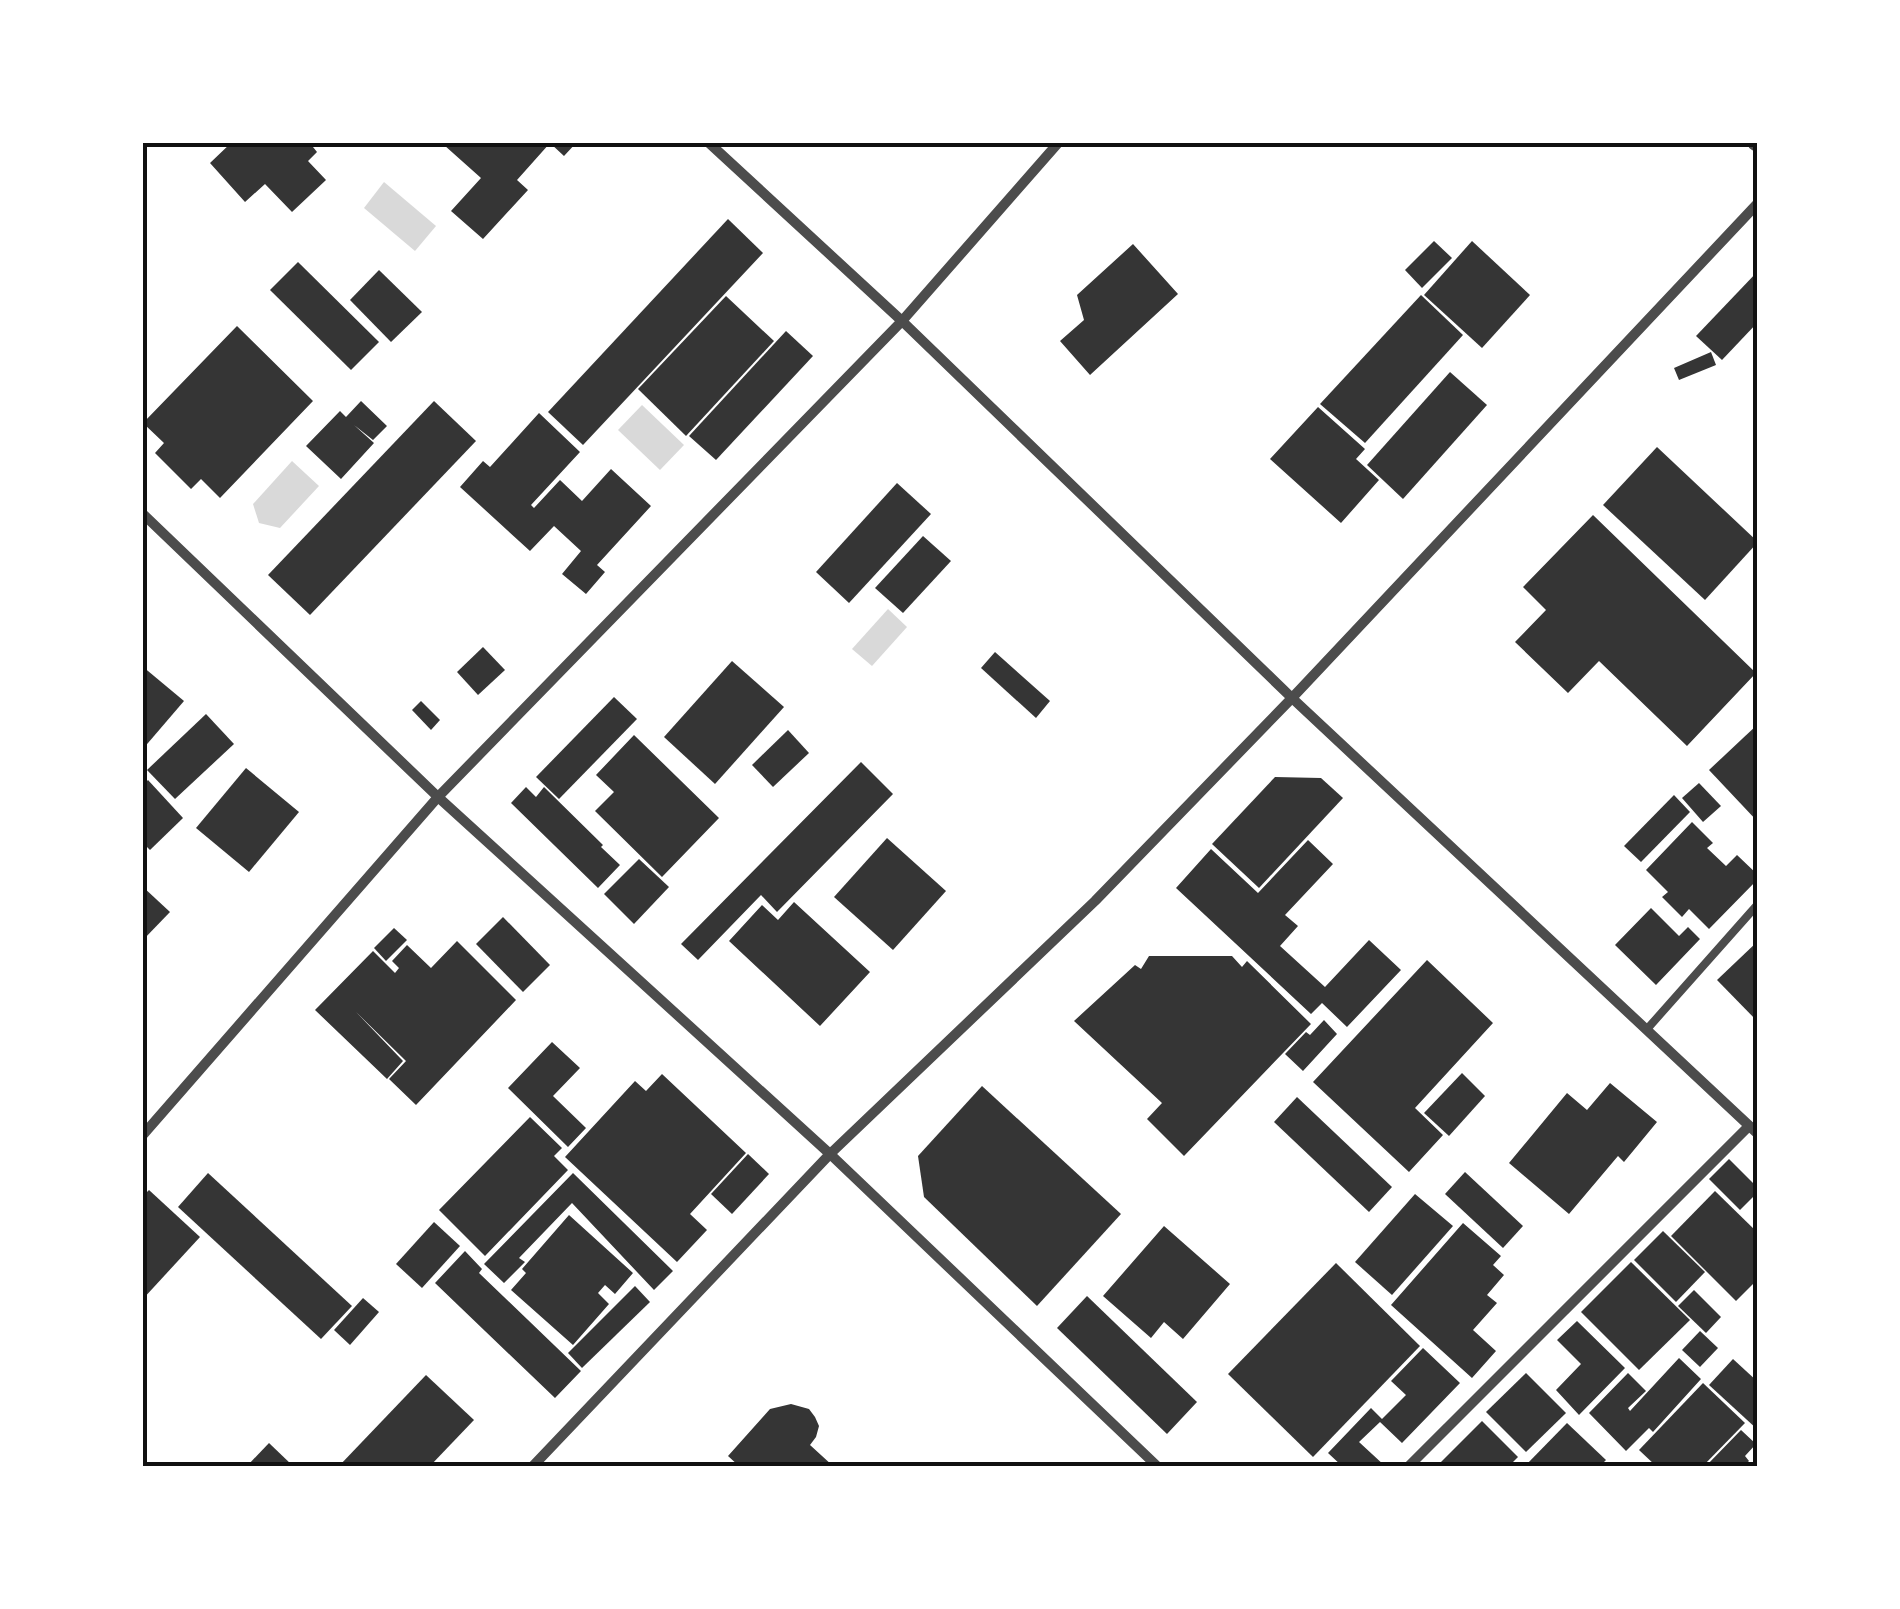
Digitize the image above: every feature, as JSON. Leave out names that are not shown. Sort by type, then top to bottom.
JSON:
[{"type":"street","points":[[708,142],[902,321],[1292,698],[1753,1130],[1409,1466]]},
{"type":"street","points":[[142,1136],[438,798],[902,321],[1059,142]]},
{"type":"street","points":[[533,1466],[830,1154],[1095,901],[1292,698],[1758,203]]},
{"type":"street","points":[[142,513],[438,798],[830,1154],[1156,1466]]},
{"type":"lane","points":[[1648,1028],[1758,904]]},
{"type":"shaded area","points":[[384,182],[436,226],[415,251],[364,208]]},
{"type":"shaded area","points":[[642,405],[684,445],[660,470],[618,430]]},
{"type":"shaded area","points":[[292,461],[319,486],[280,528],[259,523],[253,504]]},
{"type":"shaded area","points":[[888,609],[907,627],[872,666],[852,649]]},
{"type":"building","points":[[232,142],[309,142],[317,152],[308,161],[326,180],[292,212],[265,184],[245,202],[210,163]]},
{"type":"building","points":[[577,142],[564,156],[550,143],[517,180],[528,190],[483,239],[451,211],[481,178],[444,145]]},
{"type":"building","points":[[728,219],[763,253],[583,445],[548,412]]},
{"type":"building","points":[[1434,241],[1452,258],[1422,288],[1405,270]]},
{"type":"building","points":[[1472,241],[1530,295],[1482,348],[1424,295]]},
{"type":"building","points":[[1133,244],[1178,294],[1090,375],[1060,341],[1084,320],[1077,295]]},
{"type":"building","points":[[298,262],[379,342],[351,370],[270,290]]},
{"type":"building","points":[[379,270],[422,312],[391,342],[350,300]]},
{"type":"building","points":[[1758,271],[1758,322],[1722,360],[1696,336]]},
{"type":"building","points":[[1421,295],[1463,335],[1365,443],[1320,404]]},
{"type":"building","points":[[726,296],[774,341],[686,436],[638,389]]},
{"type":"building","points":[[237,326],[313,401],[220,498],[201,479],[191,489],[155,453],[164,443],[143,423]]},
{"type":"building","points":[[786,331],[813,356],[716,460],[689,436]]},
{"type":"building","points":[[1711,352],[1716,365],[1679,380],[1674,368]]},
{"type":"building","points":[[1450,372],[1487,405],[1403,499],[1367,465]]},
{"type":"building","points":[[361,401],[387,426],[373,440],[354,425],[374,443],[341,479],[306,446],[340,411],[346,417]]},
{"type":"building","points":[[434,401],[476,441],[310,615],[268,575]]},
{"type":"building","points":[[1318,407],[1365,449],[1356,459],[1379,480],[1341,523],[1270,459]]},
{"type":"building","points":[[539,413],[580,452],[531,505],[534,508],[560,480],[582,501],[611,469],[651,506],[597,565],[605,572],[586,594],[562,574],[581,551],[554,526],[530,551],[460,487],[483,461],[490,467]]},
{"type":"building","points":[[1657,447],[1758,542],[1705,600],[1603,505]]},
{"type":"building","points":[[897,483],[931,514],[849,603],[816,572]]},
{"type":"building","points":[[1593,515],[1756,673],[1687,746],[1599,661],[1568,693],[1515,642],[1546,610],[1523,587]]},
{"type":"building","points":[[923,536],[951,561],[903,613],[875,588]]},
{"type":"building","points":[[483,647],[505,670],[478,695],[457,672]]},
{"type":"building","points":[[995,652],[1050,701],[1036,718],[981,668]]},
{"type":"building","points":[[732,661],[784,707],[715,784],[664,737]]},
{"type":"building","points":[[142,666],[184,701],[142,750]]},
{"type":"building","points":[[614,697],[637,719],[559,799],[536,777]]},
{"type":"building","points":[[421,701],[440,720],[431,730],[412,710]]},
{"type":"building","points":[[206,714],[234,744],[175,799],[147,770]]},
{"type":"building","points":[[1758,724],[1758,822],[1709,770]]},
{"type":"building","points":[[788,730],[809,753],[773,787],[752,765]]},
{"type":"building","points":[[634,735],[719,818],[662,877],[595,811],[614,792],[596,775]]},
{"type":"building","points":[[861,762],[893,794],[777,912],[761,895],[698,960],[681,944]]},
{"type":"building","points":[[246,768],[299,812],[249,872],[196,828]]},
{"type":"building","points":[[1275,777],[1321,778],[1343,798],[1259,888],[1212,844]]},
{"type":"building","points":[[148,780],[183,818],[150,850],[142,842],[142,786]]},
{"type":"building","points":[[1699,783],[1721,806],[1703,822],[1682,798]]},
{"type":"building","points":[[526,787],[536,797],[544,787],[620,865],[598,888],[511,803]]},
{"type":"building","points":[[1674,795],[1690,812],[1641,862],[1624,846]]},
{"type":"building","points":[[1692,822],[1713,843],[1707,848],[1726,866],[1737,855],[1758,875],[1709,929],[1689,909],[1682,917],[1662,897],[1668,892],[1646,870]]},
{"type":"building","points":[[887,838],[946,891],[893,950],[834,897]]},
{"type":"building","points":[[1308,840],[1333,864],[1285,915],[1298,926],[1280,946],[1325,987],[1369,940],[1401,970],[1347,1027],[1322,1003],[1311,1014],[1176,888],[1211,849],[1258,893]]},
{"type":"building","points":[[639,859],[669,887],[634,924],[604,894]]},
{"type":"building","points":[[142,886],[170,912],[142,941]]},
{"type":"building","points":[[794,902],[870,972],[820,1026],[729,941],[762,905],[778,920]]},
{"type":"building","points":[[1651,908],[1679,936],[1688,927],[1700,939],[1656,985],[1615,945]]},
{"type":"building","points":[[503,917],[550,965],[523,992],[476,944]]},
{"type":"building","points":[[394,928],[407,940],[386,961],[374,948]]},
{"type":"building","points":[[457,941],[516,1000],[416,1105],[389,1079],[406,1061],[356,1012],[403,1061],[387,1079],[315,1010],[373,951],[395,973],[399,968],[392,961],[407,945],[431,968]]},
{"type":"building","points":[[1758,941],[1758,1022],[1717,980]]},
{"type":"building","points":[[1149,956],[1232,956],[1242,967],[1247,961],[1311,1024],[1184,1156],[1147,1119],[1162,1103],[1074,1021],[1135,965],[1141,969]]},
{"type":"building","points":[[1427,960],[1493,1023],[1415,1108],[1443,1135],[1409,1172],[1313,1082]]},
{"type":"building","points":[[1324,1020],[1337,1034],[1303,1071],[1285,1054]]},
{"type":"building","points":[[552,1042],[580,1068],[553,1096],[586,1128],[568,1147],[508,1088]]},
{"type":"building","points":[[1462,1073],[1485,1096],[1449,1136],[1424,1113]]},
{"type":"building","points":[[662,1074],[746,1153],[690,1214],[707,1230],[677,1262],[565,1157],[635,1081],[646,1091]]},
{"type":"building","points":[[1610,1083],[1657,1122],[1624,1162],[1618,1156],[1569,1214],[1509,1163],[1567,1093],[1587,1110]]},
{"type":"building","points":[[982,1086],[1121,1214],[1037,1306],[924,1197],[918,1156]]},
{"type":"building","points":[[1297,1097],[1392,1187],[1369,1212],[1274,1122]]},
{"type":"building","points":[[530,1117],[562,1148],[554,1156],[568,1170],[485,1256],[439,1210]]},
{"type":"building","points":[[748,1154],[769,1174],[732,1214],[711,1194]]},
{"type":"building","points":[[1729,1159],[1758,1188],[1740,1210],[1709,1179]]},
{"type":"building","points":[[1465,1172],[1523,1226],[1503,1248],[1445,1194]]},
{"type":"building","points":[[208,1173],[352,1306],[321,1339],[178,1207]]},
{"type":"building","points":[[573,1173],[673,1271],[654,1290],[572,1203],[519,1258],[525,1262],[504,1283],[484,1264]]},
{"type":"building","points":[[149,1190],[200,1237],[142,1300],[142,1197]]},
{"type":"building","points":[[1715,1191],[1758,1233],[1758,1279],[1736,1301],[1671,1236]]},
{"type":"building","points":[[1415,1194],[1453,1226],[1392,1295],[1355,1262]]},
{"type":"building","points":[[569,1215],[633,1273],[615,1294],[605,1285],[598,1293],[609,1304],[573,1345],[511,1290],[526,1273],[522,1269]]},
{"type":"building","points":[[434,1222],[460,1246],[422,1288],[396,1264]]},
{"type":"building","points":[[1463,1223],[1501,1256],[1493,1265],[1504,1275],[1487,1295],[1497,1303],[1473,1330],[1496,1351],[1472,1378],[1391,1305]]},
{"type":"building","points":[[1164,1226],[1230,1284],[1183,1339],[1164,1322],[1151,1338],[1103,1296]]},
{"type":"building","points":[[1663,1231],[1705,1272],[1676,1302],[1634,1260]]},
{"type":"building","points":[[465,1251],[482,1269],[479,1273],[581,1371],[555,1398],[435,1283]]},
{"type":"building","points":[[1631,1262],[1690,1320],[1639,1370],[1581,1312]]},
{"type":"building","points":[[1336,1263],[1420,1346],[1313,1457],[1228,1374]]},
{"type":"building","points":[[635,1286],[650,1302],[582,1368],[568,1353]]},
{"type":"building","points":[[1694,1290],[1721,1317],[1706,1333],[1678,1306]]},
{"type":"building","points":[[1087,1296],[1197,1402],[1167,1434],[1057,1328]]},
{"type":"building","points":[[363,1298],[379,1312],[350,1345],[334,1330]]},
{"type":"building","points":[[1577,1321],[1625,1368],[1579,1415],[1556,1390],[1581,1364],[1557,1340]]},
{"type":"building","points":[[1700,1331],[1718,1348],[1700,1367],[1682,1350]]},
{"type":"building","points":[[1423,1348],[1460,1383],[1402,1443],[1380,1422],[1359,1442],[1385,1466],[1342,1466],[1328,1453],[1371,1408],[1382,1419],[1406,1395],[1391,1381]]},
{"type":"building","points":[[1679,1358],[1701,1379],[1653,1432],[1649,1428],[1626,1451],[1589,1413],[1628,1373],[1646,1391],[1628,1408],[1630,1411]]},
{"type":"building","points":[[1733,1359],[1758,1382],[1758,1430],[1709,1385]]},
{"type":"building","points":[[1526,1373],[1566,1413],[1526,1452],[1486,1412]]},
{"type":"building","points":[[426,1375],[474,1420],[430,1466],[339,1466]]},
{"type":"building","points":[[1703,1383],[1745,1423],[1703,1466],[1656,1466],[1639,1450]]},
{"type":"building","points":[[791,1404],[809,1409],[815,1417],[819,1426],[810,1445],[833,1466],[739,1466],[728,1456],[770,1409]]},
{"type":"building","points":[[1482,1421],[1518,1457],[1509,1466],[1437,1466]]},
{"type":"building","points":[[1567,1423],[1606,1460],[1600,1466],[1525,1466]]},
{"type":"building","points":[[1741,1430],[1756,1444],[1745,1456],[1749,1461],[1744,1466],[1706,1466]]},
{"type":"building","points":[[269,1443],[293,1466],[247,1466]]}]
